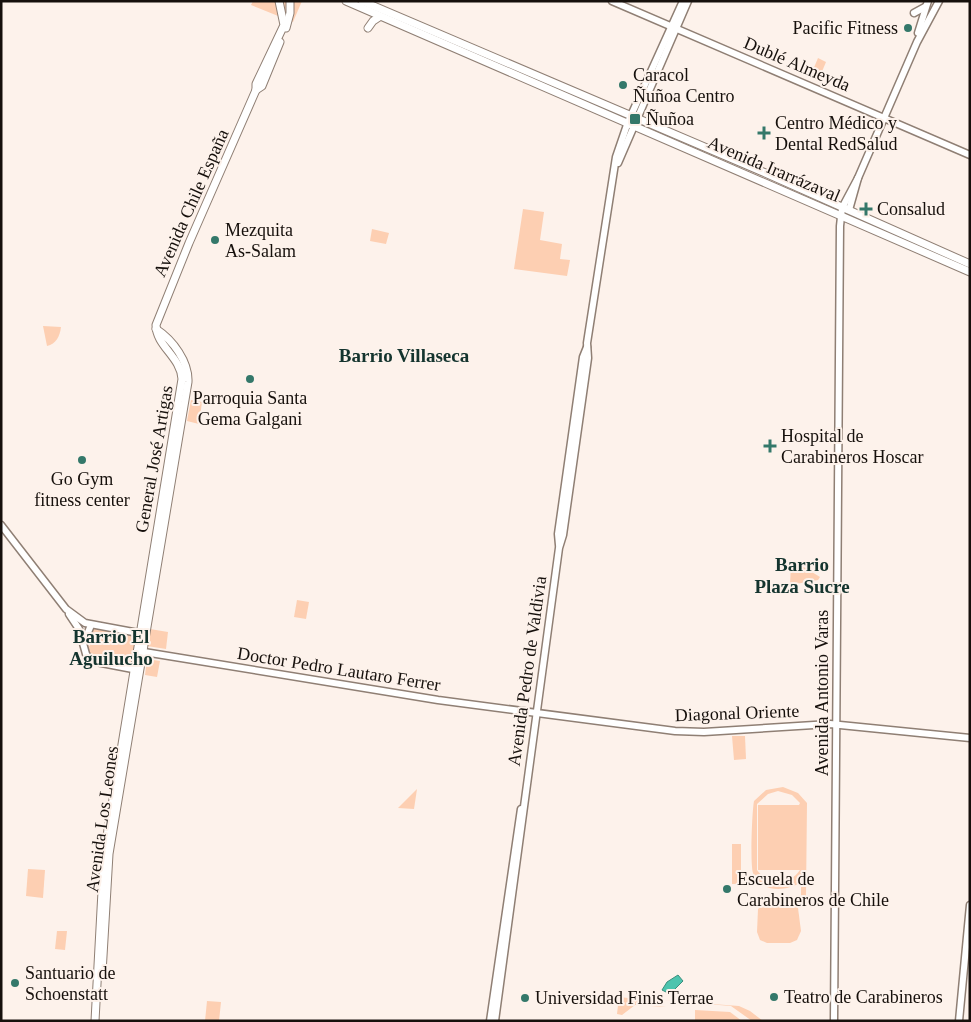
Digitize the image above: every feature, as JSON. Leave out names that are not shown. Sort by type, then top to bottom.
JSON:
[{"type":"main road","name":"Avenida Chile España","points":[[156,329],[158,316],[256,90],[256,84],[267,58],[282,28],[284,15],[279,1]]},
{"type":"main road","name":"Avenida Chile España","points":[[256,90],[262,86],[286,29],[290,13],[290,1]]},
{"type":"main road","name":"Avenida Irarrázaval","points":[[346,1],[379,17],[487,62],[763,172],[970,272]]},
{"type":"main road","name":"Avenida Irarrázaval","points":[[362,1],[632,120],[754,177],[844,211],[970,264]]},
{"type":"main road","name":"Dublé Almeyda","points":[[612,1],[970,155]]},
{"type":"main road","name":"Avenida Pedro de Valdivia","points":[[674,28],[683,1]]},
{"type":"main road","name":"Avenida Pedro de Valdivia","points":[[495,1021],[559,548],[558,534],[583,357],[616,157],[688,1]]},
{"type":"main road","points":[[916,42],[939,1]]},
{"type":"main road","points":[[916,42],[927,4]]},
{"type":"main road","points":[[914,13],[927,4]]},
{"type":"main road","points":[[368,28],[372,21],[379,17]]},
{"type":"main road","name":"Avenida Antonio Varas","points":[[834,1021],[836,725],[844,211],[916,42]]},
{"type":"main road","points":[[487,62],[496,59]]},
{"type":"main road","points":[[754,177],[763,172]]},
{"type":"main road","name":"General José Artigas","points":[[137,670],[182,380],[180,369],[156,335],[156,329]]},
{"type":"main road","points":[[1,525],[66,609],[78,629],[86,654],[93,662],[137,670]]},
{"type":"main road","points":[[66,609],[88,624],[143,634]]},
{"type":"main road","points":[[84,643],[88,624]]},
{"type":"main road","name":"Doctor Pedro Lautaro Ferrer","points":[[140,651],[438,700],[536,712]]},
{"type":"main road","name":"Avenida Los Leones","points":[[95,1021],[104,854],[137,670]]},
{"type":"main road","name":"Avenida Los Leones","points":[[100,1021],[108,860],[137,670]]},
{"type":"main road","name":"Diagonal Oriente","points":[[536,712],[685,731],[836,725],[970,738]]},
{"type":"main road","name":"Avenida Pedro de Valdivia","points":[[490,1021],[518,821],[524,798]]},
{"type":"main road","points":[[959,1021],[970,905]]},
{"type":"shaded area","points":[[253,1],[302,1],[293,22],[251,5]]},
{"type":"shaded area","points":[[818,58],[826,62],[818,81],[810,77]]},
{"type":"shaded area","points":[[523,209],[544,212],[540,240],[562,244],[560,259],[570,260],[567,276],[514,269]]},
{"type":"shaded area","points":[[372,229],[389,233],[386,244],[370,241]]},
{"type":"shaded area","points":[[43,326],[61,327],[57,339],[47,346]]},
{"type":"shaded area","points":[[191,400],[202,402],[199,424],[187,421]]},
{"type":"shaded area","points":[[794,561],[820,577],[818,580],[790,585],[791,563]]},
{"type":"shaded area","points":[[297,600],[309,602],[306,619],[294,617]]},
{"type":"shaded area","points":[[93,627],[136,634],[133,664],[92,659],[86,643],[90,646],[91,636],[89,633]]},
{"type":"shaded area","points":[[150,629],[168,632],[166,649],[147,646]]},
{"type":"shaded area","points":[[147,659],[160,661],[157,677],[145,675]]},
{"type":"shaded area","points":[[732,736],[745,736],[746,759],[734,760]]},
{"type":"shaded area","points":[[783,787],[798,793],[807,803],[806,896],[801,896],[801,882],[788,888],[774,889],[762,884],[753,873],[754,801],[766,790]],"holes":[[[778,791],[792,795],[800,803],[799,805],[758,805],[758,870],[800,870],[790,879],[779,882],[773,881],[767,879],[757,870],[757,804],[768,794]]]},
{"type":"shaded area","points":[[417,789],[414,809],[398,808]]},
{"type":"shaded area","points":[[732,844],[741,844],[741,884],[732,884]]},
{"type":"shaded area","points":[[28,869],[45,870],[43,898],[26,896]]},
{"type":"shaded area","points":[[767,902],[789,902],[798,908],[801,931],[797,940],[790,943],[767,943],[760,940],[757,932],[758,909]]},
{"type":"shaded area","points":[[57,931],[67,931],[65,950],[55,949]]},
{"type":"shaded area","points":[[678,975],[683,981],[670,994],[662,990],[667,982]]},
{"type":"shaded area","points":[[619,997],[637,999],[638,1003],[666,1007],[635,1005],[622,1015],[617,1014]]},
{"type":"shaded area","points":[[659,1000],[739,1006],[750,1011],[763,1021],[752,1021],[731,1006]]},
{"type":"shaded area","points":[[207,1001],[221,1002],[219,1021],[205,1021]]},
{"type":"shaded area","points":[[695,1010],[730,1012],[742,1021],[695,1021]]},
{"type":"place","name":"Pacific Fitness","points":[[908,28]]},
{"type":"place","name":"Caracol Ñuñoa Centro","points":[[623,85]]},
{"type":"place","name":"Ñuñoa","points":[[635,119]]},
{"type":"place","name":"Centro Médico y Dental RedSalud","points":[[764,133]]},
{"type":"place","name":"Consalud","points":[[866,209]]},
{"type":"place","name":"Mezquita As-Salam","points":[[215,240]]},
{"type":"place","name":"Parroquia Santa Gema Galgani","points":[[250,379]]},
{"type":"place","name":"Hospital de Carabineros Hoscar","points":[[770,446]]},
{"type":"place","name":"Go Gym fitness center","points":[[82,460]]},
{"type":"place","name":"Escuela de Carabineros de Chile","points":[[727,889]]},
{"type":"place","name":"Santuario de Schoenstatt","points":[[15,983]]},
{"type":"place","name":"Teatro de Carabineros","points":[[774,997]]},
{"type":"place","name":"Universidad Finis Terrae","points":[[525,998]]},
{"type":"district","name":"Barrio Villaseca","points":[[404,355]]},
{"type":"district","name":"Barrio Plaza Sucre","points":[[802,575]]},
{"type":"district","name":"Barrio El Aguilucho","points":[[111,647]]}]
